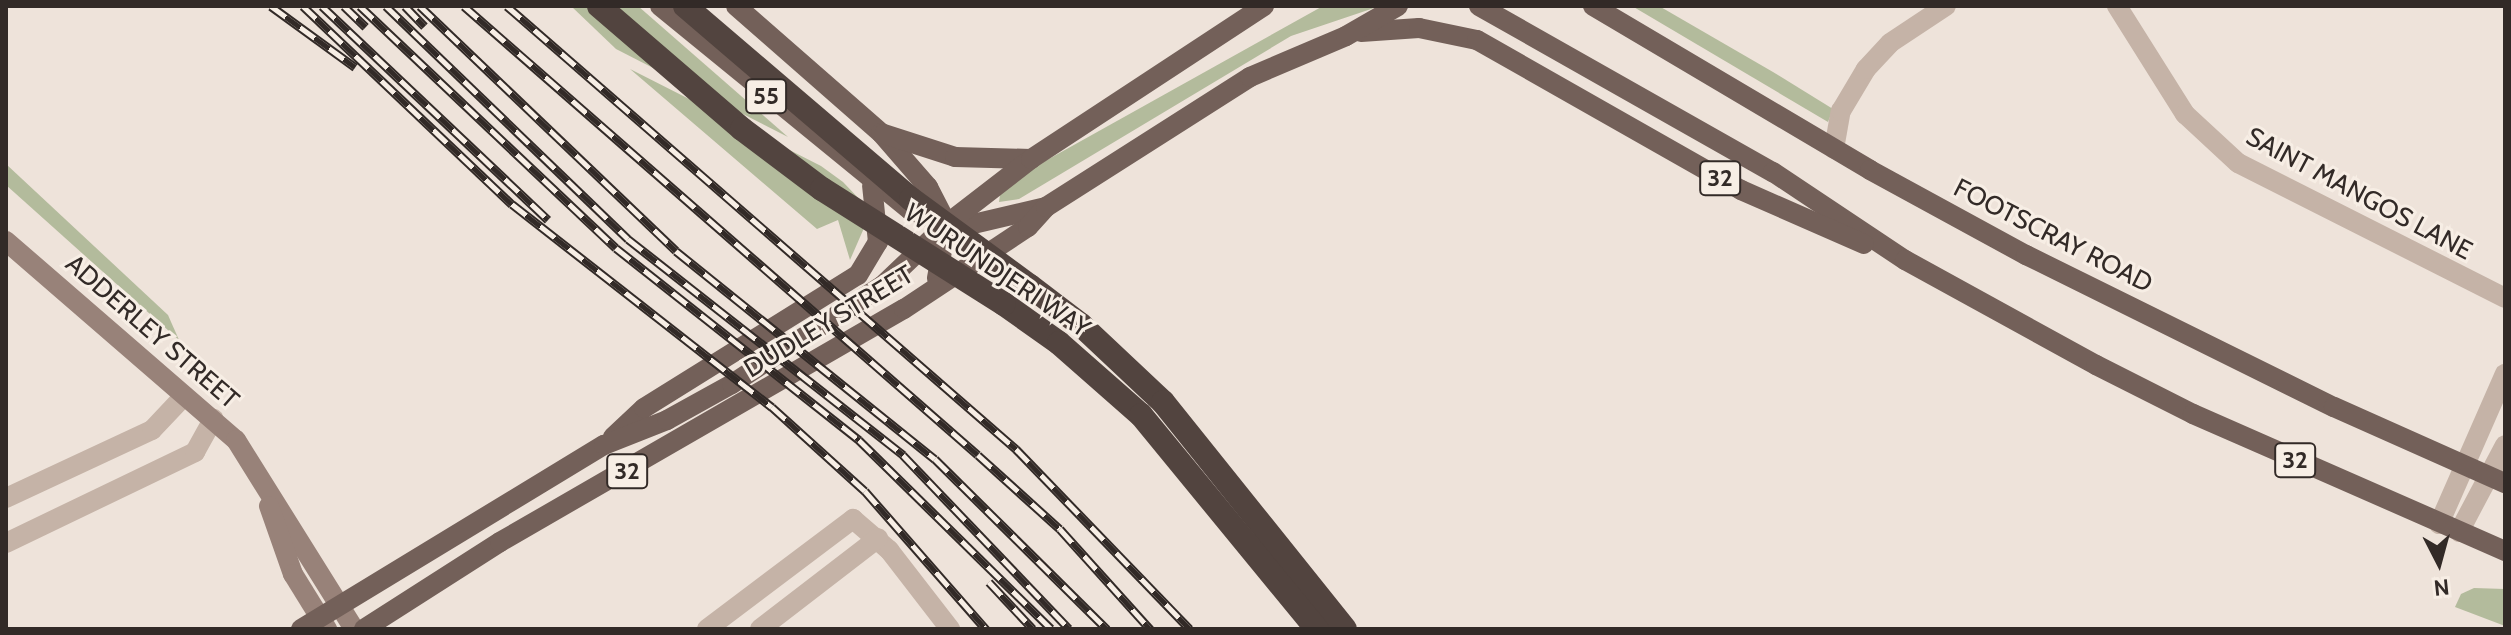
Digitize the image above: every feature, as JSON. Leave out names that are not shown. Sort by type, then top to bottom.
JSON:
[{"type":"highway","name":"WURUNDJERI WAY","points":[[599,6],[742,129],[822,189],[1004,304],[1107,383],[1202,482],[1317,629]]},
{"type":"highway","name":"WURUNDJERI WAY","points":[[685,6],[899,190],[1081,325],[1127,366],[1208,454],[1345,629]]},
{"type":"main road","name":"WURUNDJERI WAY","points":[[660,6],[872,185],[910,210],[947,224]]},
{"type":"main road","name":"55","points":[[736,6],[881,133],[928,187],[947,224]]},
{"type":"main road","name":"DUDLEY STREET","points":[[301,629],[323,623],[339,605],[604,445],[667,420],[732,384],[882,286],[947,224],[1031,159],[1264,6]]},
{"type":"main road","name":"DUDLEY STREET","points":[[364,629],[500,542],[736,409],[933,290],[1028,227],[1046,207],[1256,73],[1346,36],[1398,6]]},
{"type":"main road","points":[[1479,6],[1773,172],[1905,260]]},
{"type":"main road","name":"FOOTSCRAY ROAD","points":[[1593,6],[1834,149],[2026,255],[2497,480]]},
{"type":"main road","name":"32","points":[[1346,36],[1419,28],[1477,40],[1774,207],[1905,260],[2193,414],[2505,551]]},
{"type":"main road","points":[[881,133],[955,157],[1031,159]]},
{"type":"main road","points":[[604,445],[644,408],[858,275],[878,242],[872,185]]},
{"type":"main road","points":[[933,290],[946,248],[947,224],[969,225],[1046,207]]},
{"type":"street","points":[[1834,149],[1841,111],[1866,69],[1890,43],[1946,6]]},
{"type":"street","name":"SAINT MANGOS LANE","points":[[2117,6],[2185,114],[2238,163],[2505,298]]},
{"type":"street","name":"ADDERLEY STREET","points":[[6,241],[213,419],[256,470],[354,629]]},
{"type":"street","points":[[2439,524],[2461,465],[2505,374]]},
{"type":"street","points":[[6,498],[152,430],[184,396]]},
{"type":"street","points":[[6,543],[195,452],[213,419]]},
{"type":"street","points":[[2459,532],[2497,480],[2505,445]]},
{"type":"street","name":"ADDERLEY STREET","points":[[256,470],[293,574],[323,623]]},
{"type":"street","points":[[707,629],[856,519],[878,538],[950,629]]},
{"type":"street","points":[[760,629],[878,538]]},
{"type":"green space","points":[[571,6],[638,6],[788,137],[616,49]]},
{"type":"green space","points":[[1323,6],[1380,6],[1291,36],[1019,199],[999,202],[1000,195],[1038,165]]},
{"type":"green space","points":[[1632,6],[1659,6],[1773,72],[1833,109],[1828,122]]},
{"type":"green space","points":[[630,69],[821,166],[843,182],[864,204],[864,228],[850,260],[838,220],[817,229]]},
{"type":"green space","points":[[6,164],[168,315],[179,340],[6,185]]},
{"type":"green space","points":[[2474,588],[2505,589],[2505,626],[2455,607],[2461,594]]},
{"type":"railway","points":[[271,6],[355,67]]},
{"type":"railway","points":[[303,6],[512,204],[772,407],[865,491],[986,629]]},
{"type":"railway","points":[[322,6],[548,220]]},
{"type":"railway","points":[[344,6],[366,27]]},
{"type":"railway","points":[[360,6],[616,248],[859,440],[1051,629]]},
{"type":"railway","points":[[386,6],[628,239],[903,455],[1069,629]]},
{"type":"railway","points":[[405,6],[424,26]]},
{"type":"railway","points":[[420,6],[676,251],[935,459],[1107,629]]},
{"type":"railway","points":[[464,6],[1060,529],[1150,629]]},
{"type":"railway","points":[[507,6],[1016,449],[1190,629]]},
{"type":"railway","points":[[989,582],[1033,629]]}]
